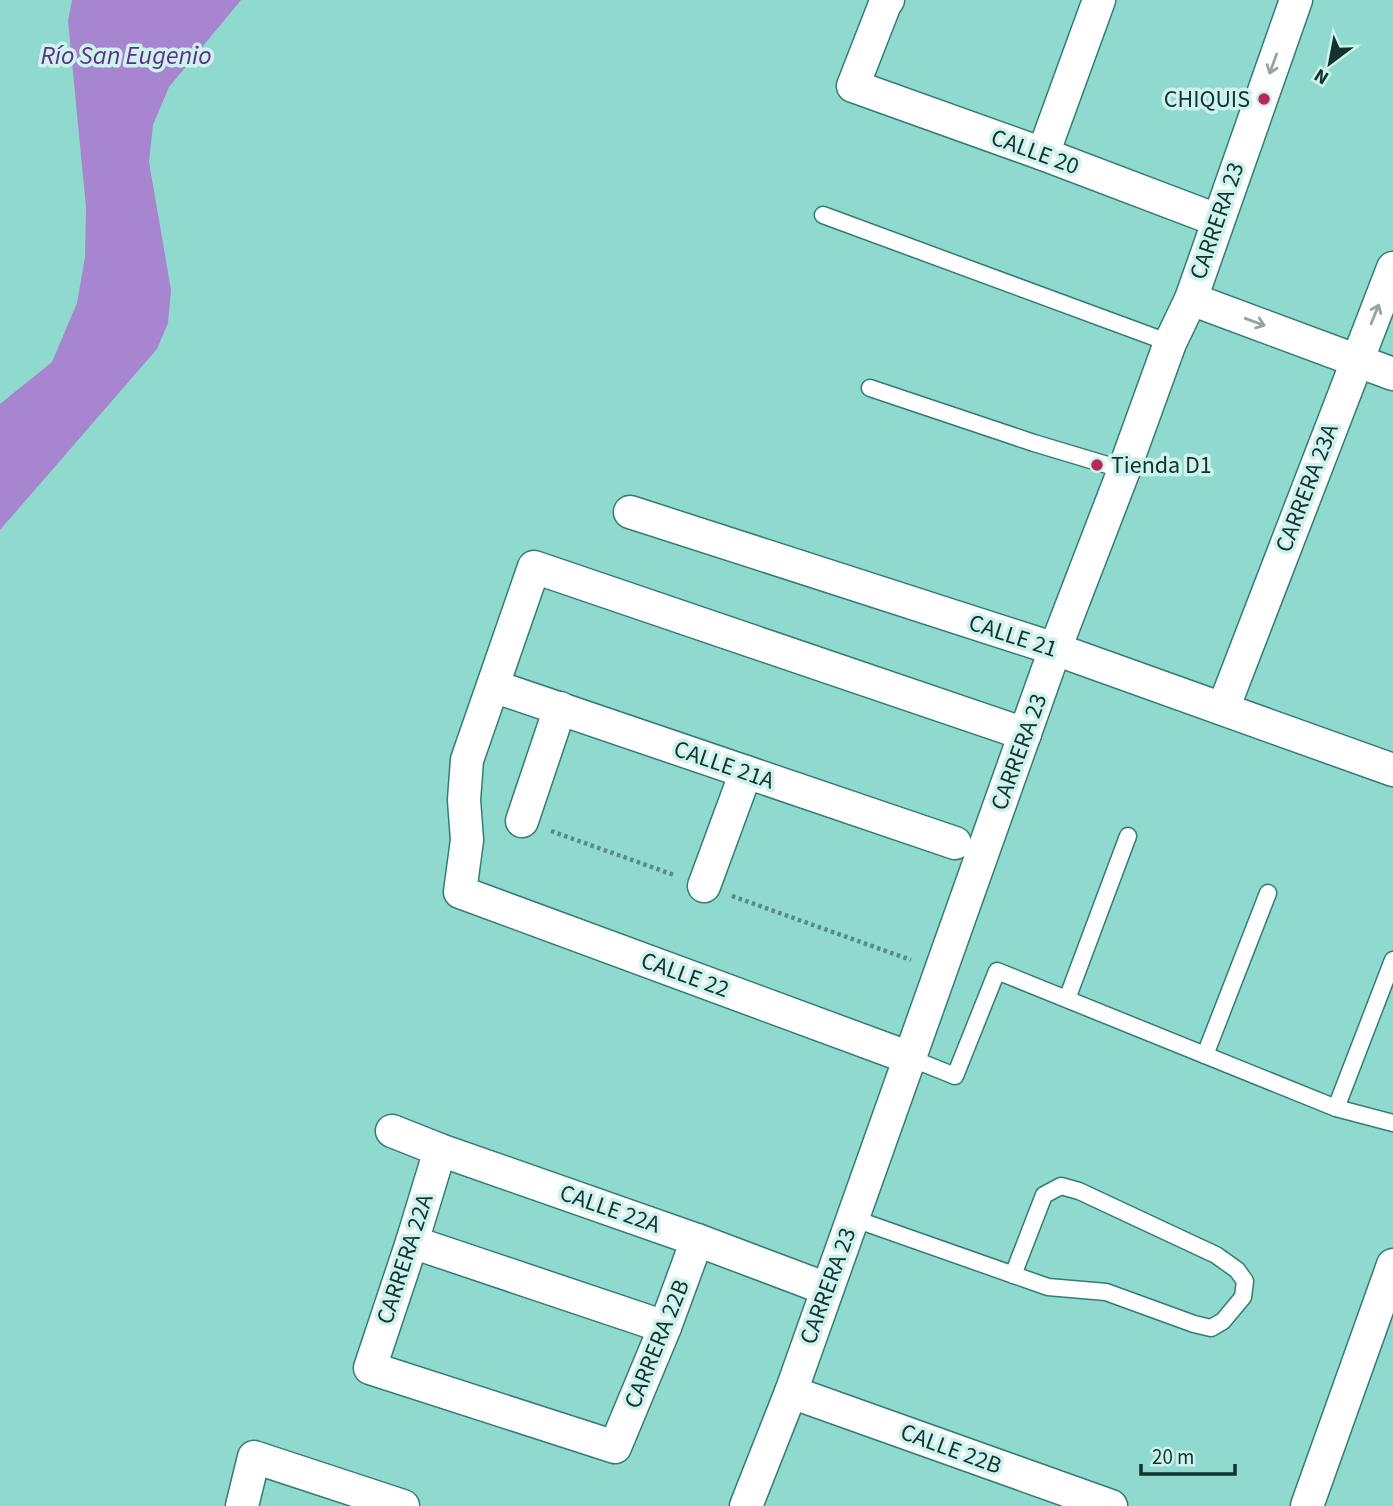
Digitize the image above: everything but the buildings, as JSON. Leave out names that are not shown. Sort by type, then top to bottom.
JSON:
[{"type":"street","name":"CALLE 20","points":[[888,0],[853,86],[1217,219]]},
{"type":"street","points":[[1043,154],[1099,0]]},
{"type":"street","name":"CARRERA 23","points":[[746,1506],[791,1392],[1055,649],[1170,342],[1191,299],[1296,0]]},
{"type":"street","name":"CARRERA 23A","points":[[1223,709],[1393,268]]},
{"type":"street","points":[[1191,299],[1393,374]]},
{"type":"street","name":"CALLE 21","points":[[630,512],[1055,649],[1392,767]]},
{"type":"street","points":[[493,685],[534,567],[1025,734]]},
{"type":"street","name":"CALLE 21A","points":[[493,685],[956,843]]},
{"type":"street","name":"CALLE 22","points":[[493,685],[467,760],[464,800],[467,841],[460,892],[909,1058]]},
{"type":"street","points":[[522,821],[560,708]]},
{"type":"street","points":[[704,886],[746,772]]},
{"type":"street","name":"CALLE 22A","points":[[392,1131],[827,1289]]},
{"type":"street","name":"CARRERA 22A","points":[[440,1150],[370,1368],[615,1447]]},
{"type":"street","name":"CARRERA 22B","points":[[615,1447],[665,1327],[697,1240]]},
{"type":"street","points":[[412,1242],[665,1327]]},
{"type":"street","points":[[1307,1506],[1393,1265]]},
{"type":"street","name":"CALLE 22B","points":[[791,1392],[1111,1506]]},
{"type":"street","points":[[242,1506],[254,1457],[403,1506]]},
{"type":"lane","points":[[823,215],[1170,342]]},
{"type":"lane","points":[[870,388],[1124,470]]},
{"type":"lane","points":[[1067,999],[1128,836]]},
{"type":"lane","points":[[1205,1055],[1268,893]]},
{"type":"lane","points":[[1336,1108],[1393,961]]},
{"type":"lane","points":[[909,1058],[955,1076],[997,971],[1336,1108],[1393,1123]]},
{"type":"lane","points":[[852,1218],[1013,1275],[1048,1287],[1106,1292],[1211,1328],[1223,1321],[1243,1297],[1245,1281],[1237,1270],[1216,1255],[1079,1191],[1061,1186],[1044,1195],[1013,1275]]},
{"type":"water","name":"Río San Eugenio","points":[[72,0],[241,0],[169,87],[153,125],[149,162],[171,290],[168,323],[157,349],[0,530],[0,404],[52,362],[77,303],[85,257],[86,207],[68,21]]},
{"type":"place","name":"CHIQUIS","points":[[1264,99]]},
{"type":"place","name":"Tienda D1","points":[[1097,465]]}]
